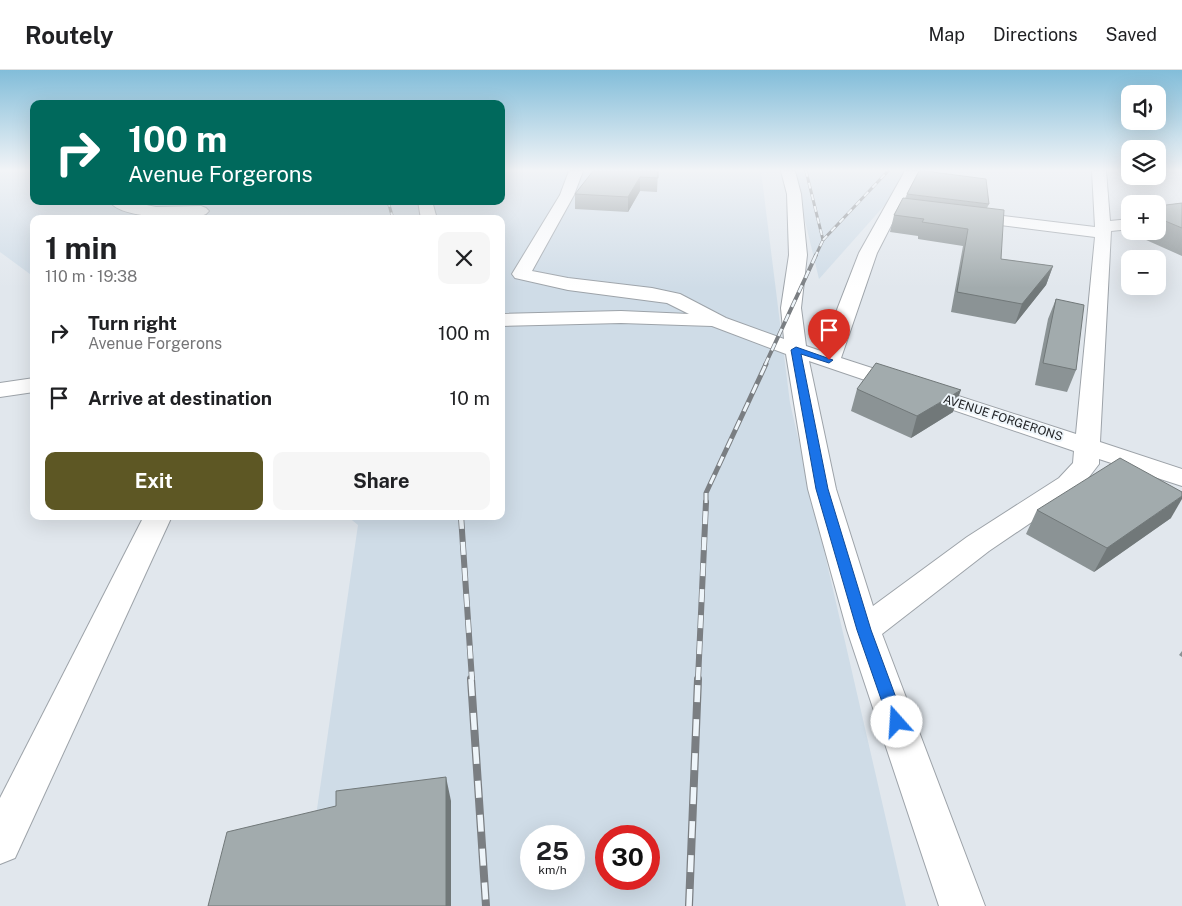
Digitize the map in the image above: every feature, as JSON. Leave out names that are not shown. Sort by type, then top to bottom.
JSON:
[{"type":"street","points":[[151,210],[200,210]]},
{"type":"street","points":[[521,274],[558,210]]},
{"type":"street","points":[[795,210],[798,255],[791,308],[796,350],[822,489],[864,630],[962,906]]},
{"type":"street","points":[[829,360],[868,253],[891,210]]},
{"type":"street","points":[[921,210],[1103,230],[1121,226]]},
{"type":"street","points":[[864,630],[978,544],[1069,484],[1086,464],[1103,230],[1102,210]]},
{"type":"street","points":[[505,272],[568,284],[673,298],[719,322]]},
{"type":"street","points":[[505,320],[621,317],[719,322]]},
{"type":"street","name":"AVENUE FORGERONS","points":[[719,322],[796,350],[1182,478]]},
{"type":"street","points":[[0,390],[30,386]]},
{"type":"street","points":[[0,843],[156,520]]},
{"type":"shaded area","points":[[0,210],[766,210],[790,403],[906,906],[303,906],[358,525],[352,520],[505,520],[505,215],[30,215],[30,274],[0,252]]},
{"type":"shaded area","points":[[802,210],[880,210],[819,279]]},
{"type":"building","points":[[897,210],[1004,210],[1001,259],[1053,266],[1022,304],[957,292],[968,229],[922,222],[924,219],[894,215]]},
{"type":"building","points":[[1166,210],[1182,210],[1182,228],[1166,221]]},
{"type":"building","points":[[1056,299],[1084,305],[1076,370],[1043,363]]},
{"type":"building","points":[[876,363],[961,390],[917,416],[857,389]]},
{"type":"building","points":[[1120,458],[1182,492],[1182,496],[1107,548],[1037,510]]},
{"type":"building","points":[[446,777],[446,906],[208,906],[227,832],[336,806],[336,791]]},
{"type":"railway","points":[[391,210],[392,215]]},
{"type":"railway","points":[[816,210],[823,240]]},
{"type":"railway","points":[[823,240],[851,210]]},
{"type":"railway","points":[[815,257],[823,240]]},
{"type":"railway","points":[[765,365],[816,255]]},
{"type":"railway","points":[[706,502],[706,493],[766,364]]},
{"type":"railway","points":[[698,680],[706,502]]},
{"type":"railway","points":[[461,520],[472,680]]},
{"type":"railway","points":[[471,679],[486,906]]},
{"type":"railway","points":[[689,906],[698,679]]},
{"type":"route","points":[[829,360],[796,350],[822,489],[864,630],[897,722]]}]
